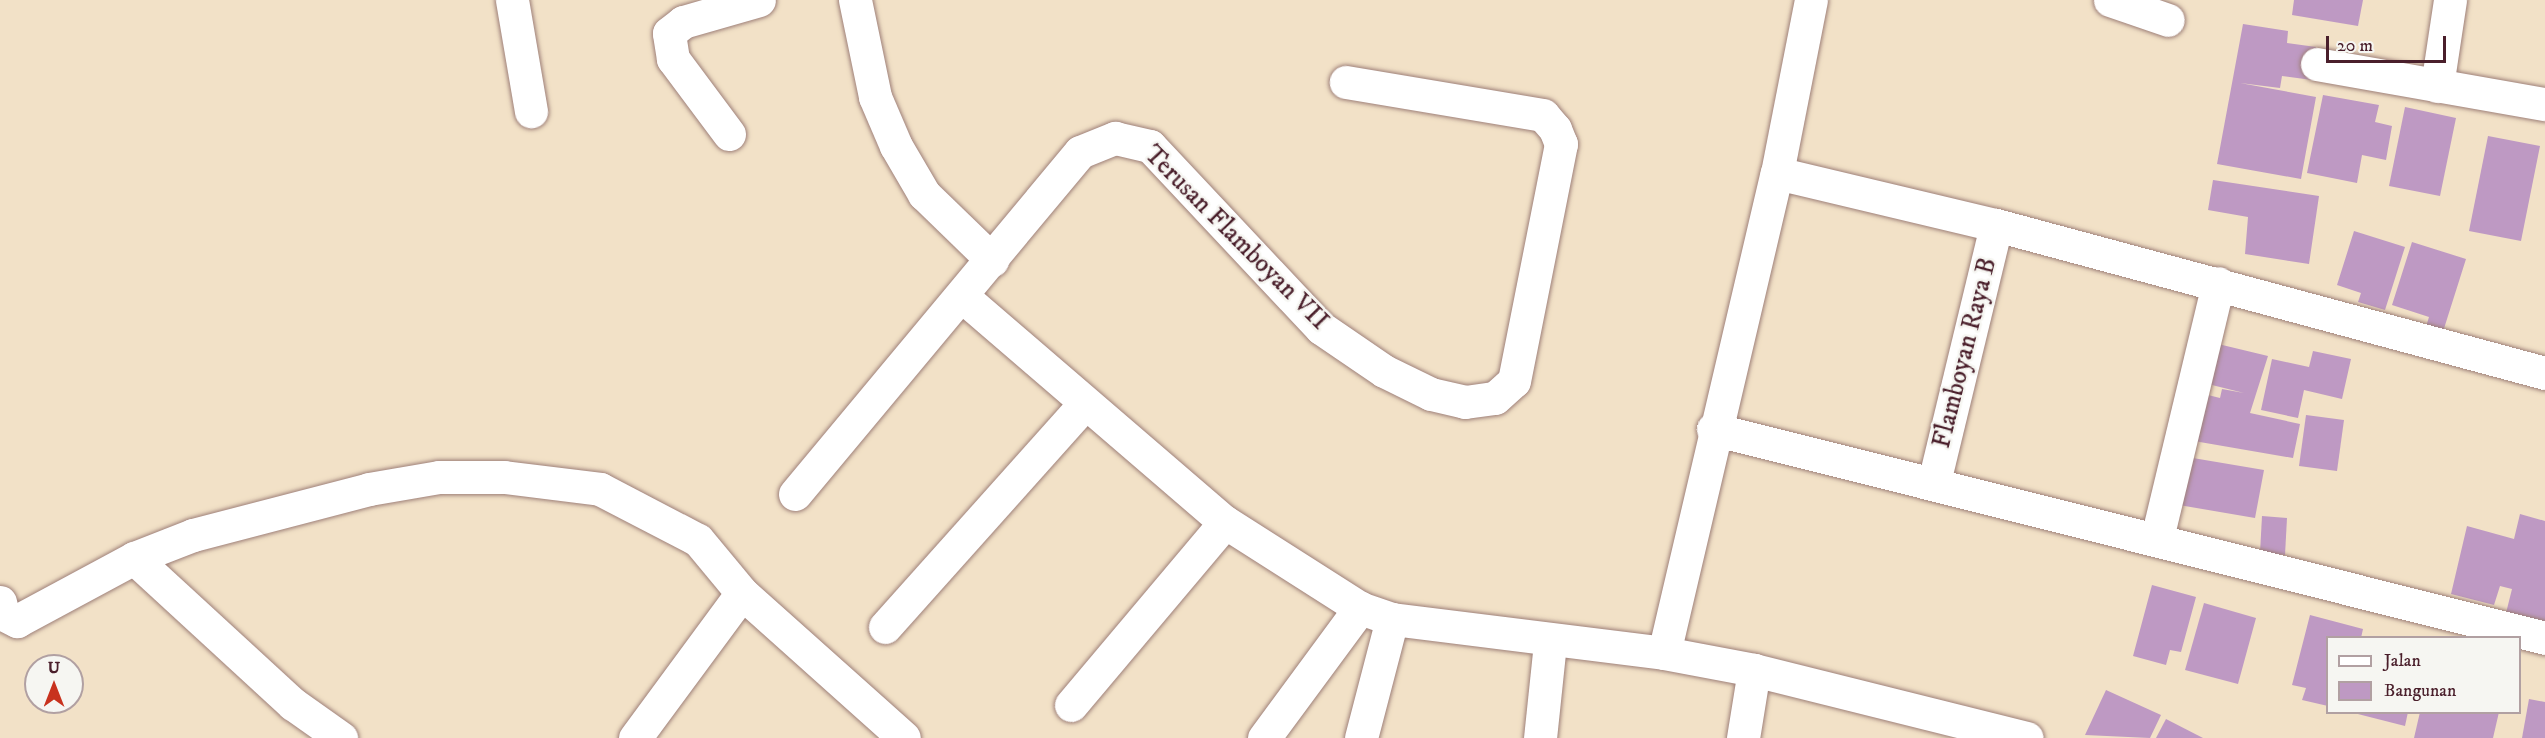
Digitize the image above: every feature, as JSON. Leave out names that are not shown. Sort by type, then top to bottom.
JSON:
[{"type":"street","points":[[512,0],[531,111]]},
{"type":"street","points":[[729,134],[673,59],[669,33],[690,19],[759,0]]},
{"type":"street","points":[[855,0],[875,97],[896,146],[924,194],[992,260]]},
{"type":"street","points":[[1664,653],[1713,429],[1777,173],[1811,0]]},
{"type":"street","points":[[2110,0],[2168,20]]},
{"type":"street","points":[[2437,86],[2450,0]]},
{"type":"street","points":[[2318,64],[2545,104]]},
{"type":"street","name":"Terusan Flamboyan VII","points":[[795,494],[963,297],[1080,152],[1106,140],[1132,138],[1150,146],[1321,328],[1384,371],[1431,394],[1465,402],[1495,398],[1514,381],[1560,144],[1555,129],[1543,115],[1346,82]]},
{"type":"street","points":[[1777,173],[1996,225],[2545,373]]},
{"type":"street","name":"Flamboyan Raya B","points":[[1934,482],[1996,225]]},
{"type":"street","points":[[2157,538],[2218,284]]},
{"type":"street","points":[[963,297],[1225,522],[1360,608],[1392,619],[1550,643],[1664,653],[1754,670],[2027,738]]},
{"type":"street","points":[[885,627],[1085,403]]},
{"type":"street","points":[[1713,429],[2157,538],[2545,638]]},
{"type":"street","points":[[0,602],[3,614],[17,621],[134,558],[193,535],[369,489],[439,477],[504,477],[600,489],[649,510],[698,540],[742,593],[904,738]]},
{"type":"street","points":[[1071,705],[1225,522]]},
{"type":"street","points":[[134,558],[293,704],[341,738]]},
{"type":"street","points":[[635,738],[742,593]]},
{"type":"street","points":[[1264,738],[1360,608]]},
{"type":"street","points":[[1361,738],[1392,619]]},
{"type":"street","points":[[1540,738],[1550,643]]},
{"type":"street","points":[[1743,738],[1754,670]]},
{"type":"building","points":[[2294,0],[2363,0],[2358,26],[2292,15]]},
{"type":"building","points":[[2243,24],[2288,31],[2287,43],[2316,47],[2312,80],[2282,76],[2280,88],[2240,83],[2316,97],[2301,179],[2217,164]]},
{"type":"building","points":[[2323,95],[2379,105],[2375,122],[2392,126],[2386,160],[2362,155],[2357,183],[2307,173]]},
{"type":"building","points":[[2405,107],[2456,118],[2440,196],[2389,186]]},
{"type":"building","points":[[2488,136],[2540,146],[2521,241],[2469,231]]},
{"type":"building","points":[[2213,180],[2319,196],[2309,264],[2245,254],[2248,217],[2208,210]]},
{"type":"building","points":[[2354,231],[2405,247],[2385,310],[2358,302],[2361,293],[2337,285]]},
{"type":"building","points":[[2412,242],[2466,259],[2441,338],[2424,333],[2429,317],[2392,305]]},
{"type":"building","points":[[2214,343],[2268,356],[2250,413],[2300,424],[2293,458],[2194,441],[2204,394],[2220,398],[2222,389],[2244,393],[2204,383]]},
{"type":"building","points":[[2313,351],[2351,359],[2342,399],[2304,390],[2298,418],[2261,410],[2272,359],[2309,367]]},
{"type":"building","points":[[2306,415],[2344,420],[2337,471],[2299,466]]},
{"type":"building","points":[[2187,457],[2264,470],[2255,518],[2179,505]]},
{"type":"building","points":[[2520,514],[2545,521],[2545,622],[2506,613],[2512,589],[2500,586],[2494,605],[2451,594],[2467,526],[2514,539]]},
{"type":"building","points":[[2262,516],[2287,518],[2285,555],[2260,553]]},
{"type":"building","points":[[2152,585],[2196,597],[2181,652],[2170,650],[2166,665],[2133,656]]},
{"type":"building","points":[[2204,603],[2256,618],[2238,684],[2185,670]]},
{"type":"building","points":[[2310,615],[2363,629],[2361,636],[2326,636],[2326,706],[2302,700],[2306,688],[2292,685]]},
{"type":"building","points":[[2106,690],[2161,715],[2150,738],[2085,735]]},
{"type":"building","points":[[2529,699],[2545,702],[2545,738],[2522,738]]},
{"type":"building","points":[[2358,714],[2408,714],[2405,726]]},
{"type":"building","points":[[2420,714],[2499,714],[2493,738],[2414,738]]},
{"type":"building","points":[[2166,719],[2203,738],[2156,738]]}]
